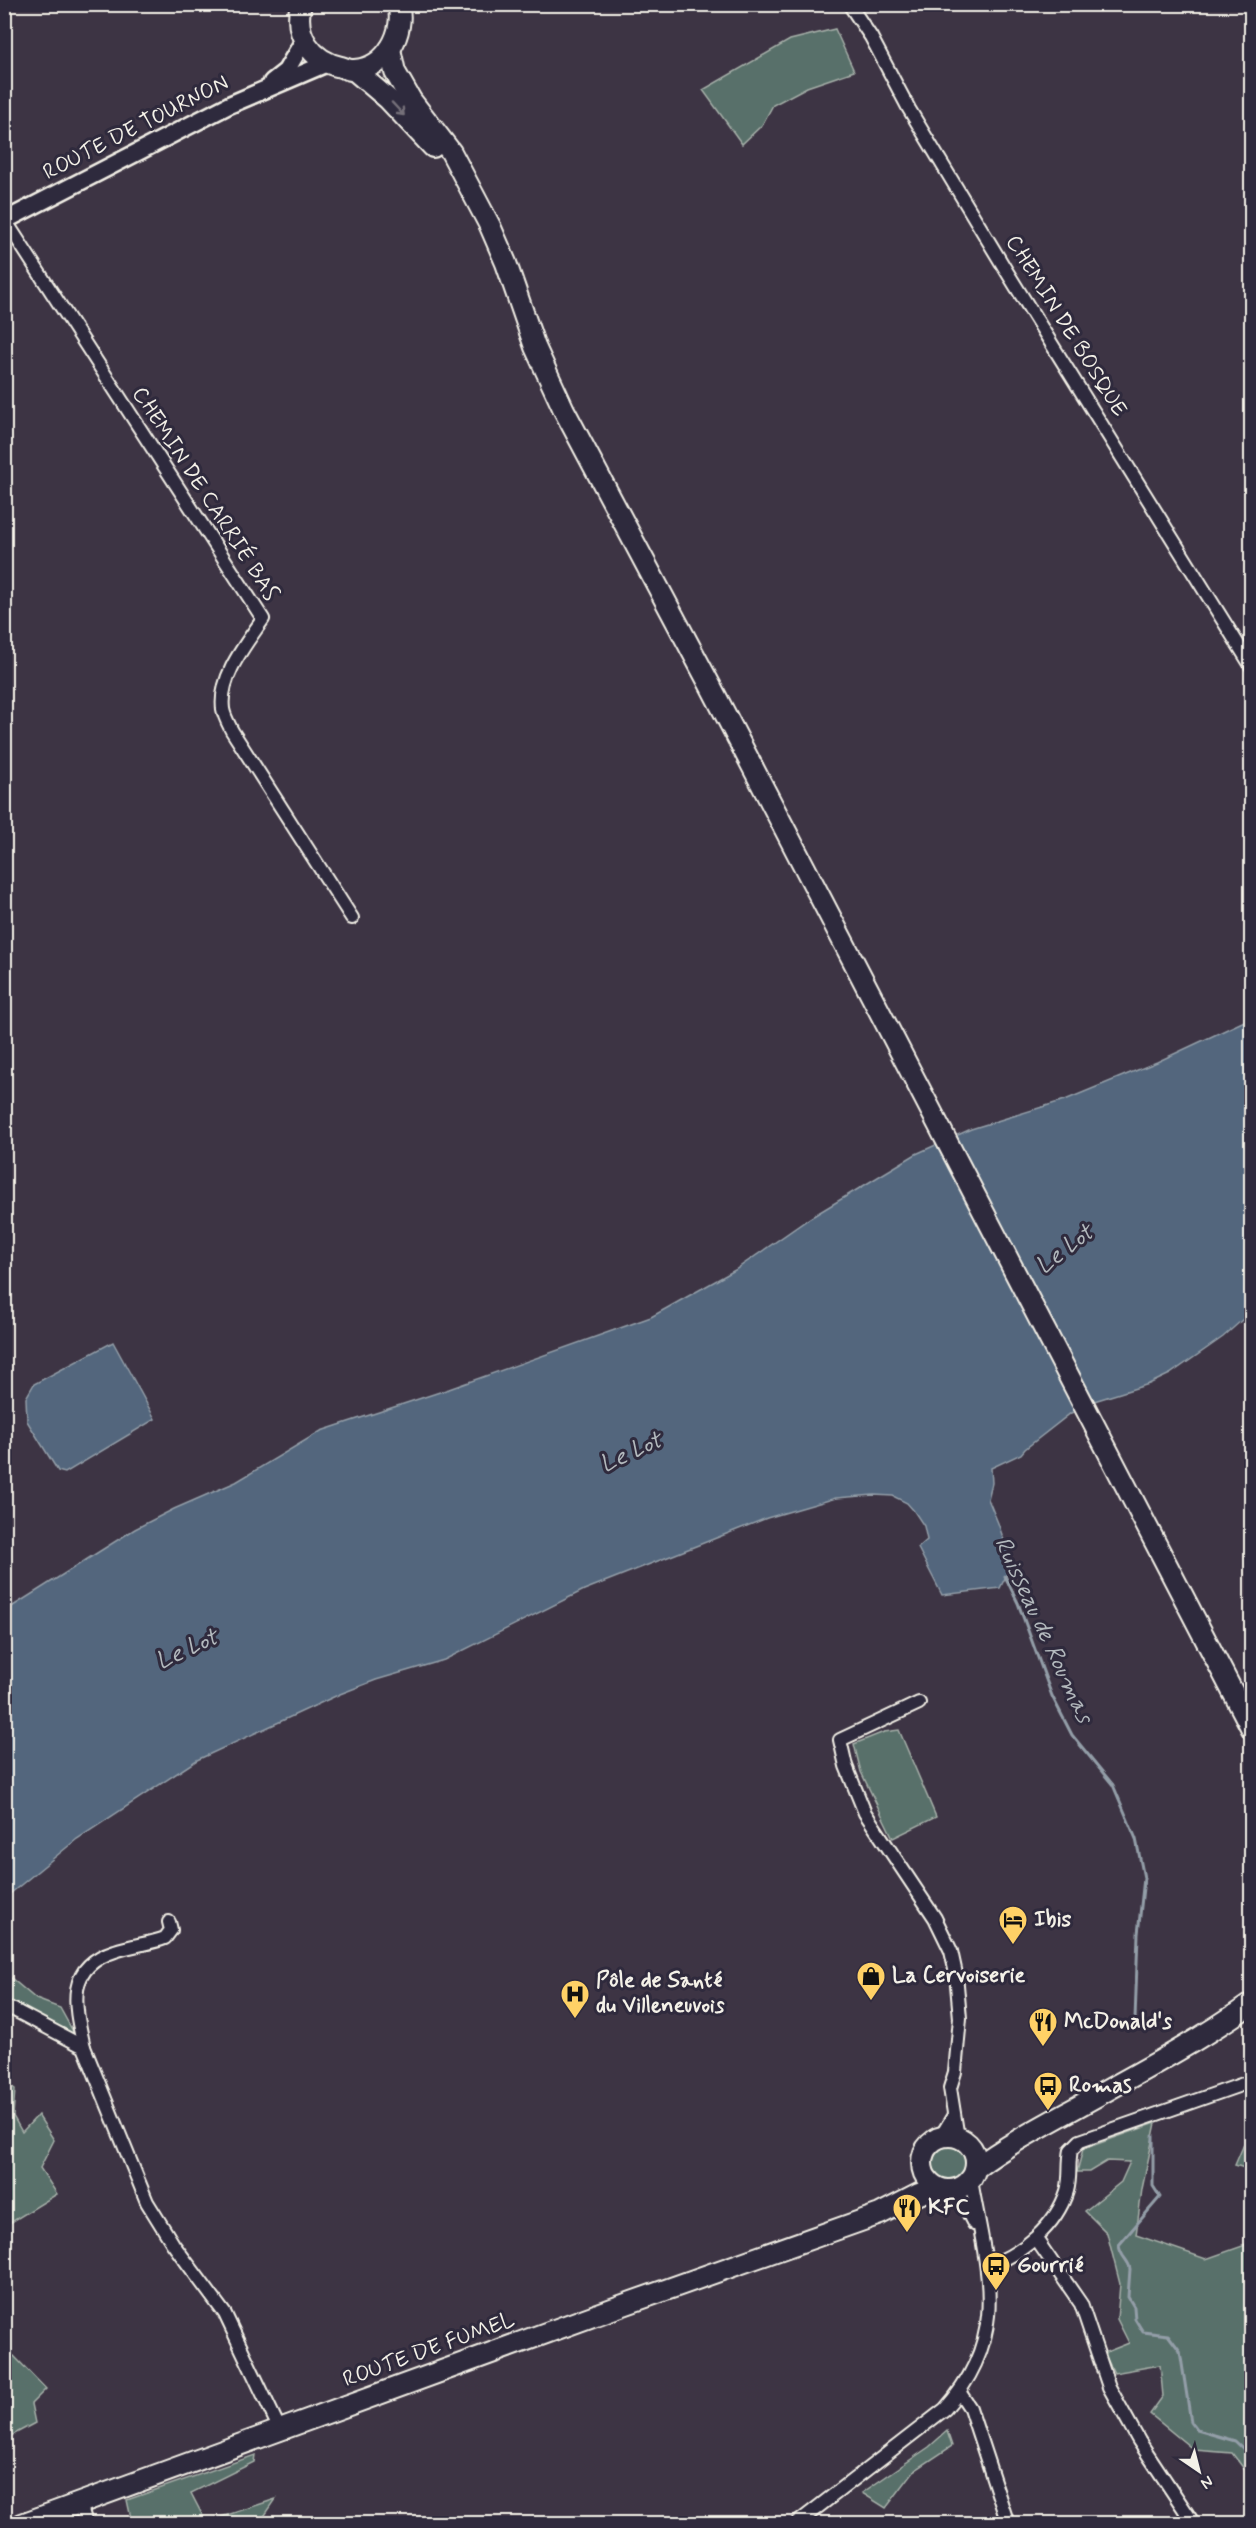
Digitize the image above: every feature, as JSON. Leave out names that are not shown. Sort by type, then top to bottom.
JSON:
[{"type":"main road","points":[[301,4],[299,24],[304,40],[313,54],[325,64],[354,70],[388,99],[474,195]]},
{"type":"main road","points":[[354,70],[376,63],[390,50],[399,30],[402,7]]},
{"type":"main road","points":[[257,93],[286,71],[304,40]]},
{"type":"main road","points":[[390,50],[395,72],[411,100],[450,152],[474,195],[506,263],[535,346],[564,410],[1251,1729]]},
{"type":"main road","points":[[257,93],[325,64]]},
{"type":"main road","name":"ROUTE DE TOURNON","points":[[5,220],[257,93]]},
{"type":"main road","points":[[1032,2133],[991,2144],[956,2140],[928,2145],[924,2151],[922,2167],[924,2175],[943,2189],[960,2189],[994,2154],[1032,2133],[1215,2029],[1251,2003]]},
{"type":"main road","points":[[1215,2029],[1251,2014]]},
{"type":"main road","points":[[956,2140],[976,2156],[974,2174]]},
{"type":"main road","name":"ROUTE DE FUMEL","points":[[854,2223],[910,2183],[922,2167]]},
{"type":"main road","name":"ROUTE DE FUMEL","points":[[22,2523],[880,2214],[919,2194],[943,2189]]},
{"type":"street","name":"CHEMIN DE BOSQUE","points":[[849,4],[871,37],[909,109],[1007,272],[1251,666]]},
{"type":"street","name":"CHEMIN DE CARRIÉ BAS","points":[[5,220],[263,619],[239,654],[225,687],[223,710],[232,731],[352,918]]},
{"type":"street","points":[[919,1703],[840,1740],[846,1767],[866,1813],[935,1918],[951,1951],[956,1974],[960,2018],[955,2072],[950,2088],[956,2140]]},
{"type":"street","points":[[169,1922],[171,1930],[165,1938],[104,1955],[93,1962],[84,1973],[75,1997],[75,2008],[84,2047],[147,2202],[173,2244],[225,2314],[280,2430]]},
{"type":"street","points":[[4,2007],[84,2047]]},
{"type":"street","points":[[988,2266],[1012,2255],[1036,2239],[1057,2211],[1067,2193],[1071,2150],[1080,2141],[1251,2082]]},
{"type":"street","points":[[954,2115],[956,2140]]},
{"type":"street","points":[[974,2174],[981,2242]]},
{"type":"street","points":[[796,2523],[932,2421],[960,2393],[975,2364],[989,2318],[988,2266],[981,2242],[963,2203],[943,2189]]},
{"type":"street","points":[[1036,2239],[1082,2304],[1109,2387],[1139,2441],[1194,2523]]},
{"type":"street","points":[[960,2393],[970,2408],[1008,2523]]},
{"type":"street","points":[[80,2503],[86,2523]]},
{"type":"green space","points":[[835,29],[854,71],[807,87],[773,105],[762,125],[742,144],[703,90],[790,40]]},
{"type":"green space","points":[[899,1730],[936,1817],[893,1838],[861,1772],[854,1744],[884,1732]]},
{"type":"green space","points":[[4,1972],[36,1999],[60,2008],[76,2037],[5,2000]]},
{"type":"green space","points":[[5,2081],[15,2089],[13,2116],[22,2132],[38,2115],[54,2140],[40,2168],[57,2194],[5,2226],[6,2193]]},
{"type":"green space","points":[[1156,2123],[1142,2189],[1136,2235],[1206,2259],[1251,2243],[1251,2478],[1232,2453],[1194,2450],[1150,2414],[1163,2396],[1160,2365],[1114,2373],[1104,2353],[1129,2343],[1117,2319],[1120,2284],[1107,2233],[1085,2211],[1121,2182],[1130,2162],[1107,2161],[1089,2172],[1077,2172],[1083,2149]]},
{"type":"green space","points":[[1251,2128],[1251,2170],[1235,2165]]},
{"type":"green space","points":[[949,2142],[957,2143],[963,2148],[968,2154],[968,2170],[963,2176],[957,2181],[949,2182],[941,2181],[935,2176],[930,2170],[929,2162],[930,2154],[935,2148],[941,2143]]},
{"type":"green space","points":[[14,2356],[46,2389],[31,2404],[35,2423],[5,2439],[5,2361]]},
{"type":"green space","points":[[947,2431],[952,2446],[914,2471],[886,2508],[862,2493],[929,2447]]},
{"type":"green space","points":[[255,2455],[254,2462],[191,2493],[206,2522],[276,2499],[263,2518],[272,2523],[132,2523],[127,2500]]},
{"type":"water","name":"Le Lot","points":[[1251,1018],[1251,1312],[1223,1337],[1170,1374],[1149,1384],[1091,1402],[1071,1413],[1021,1454],[991,1468],[992,1483],[988,1499],[1012,1564],[1000,1588],[942,1595],[918,1548],[927,1540],[924,1526],[907,1503],[893,1496],[836,1498],[767,1518],[584,1590],[444,1660],[376,1680],[340,1694],[197,1760],[77,1839],[11,1893],[5,1893],[5,1611],[135,1529],[236,1482],[321,1431],[449,1389],[651,1317],[735,1270],[810,1218],[916,1154],[971,1129],[1065,1100],[1157,1062]]},
{"type":"water","points":[[113,1342],[155,1419],[65,1473],[58,1471],[27,1421],[26,1398],[34,1384]]},
{"type":"waterway","name":"Ruisseau de Roumas","points":[[1005,1576],[1018,1603],[1052,1696],[1072,1735],[1113,1785],[1136,1839],[1144,1878],[1138,1934],[1135,2020]]},
{"type":"waterway","name":"Ruisseau de Roumas","points":[[1153,2136],[1153,2186],[1160,2197],[1119,2245],[1130,2269],[1128,2297],[1134,2307],[1135,2319],[1143,2332],[1168,2335],[1180,2351],[1191,2422],[1197,2430],[1235,2441],[1252,2457]]},
{"type":"place","name":"Ibis","points":[[1013,1946]]},
{"type":"place","name":"La Cervoiserie","points":[[871,2002]]},
{"type":"place","name":"Pôle de Santé du Villeneuvois","points":[[575,2020]]},
{"type":"place","name":"McDonald's","points":[[1043,2048]]},
{"type":"place","name":"Romas","points":[[1048,2112]]},
{"type":"place","name":"KFC","points":[[907,2234]]},
{"type":"place","name":"Gourrié","points":[[996,2292]]}]
